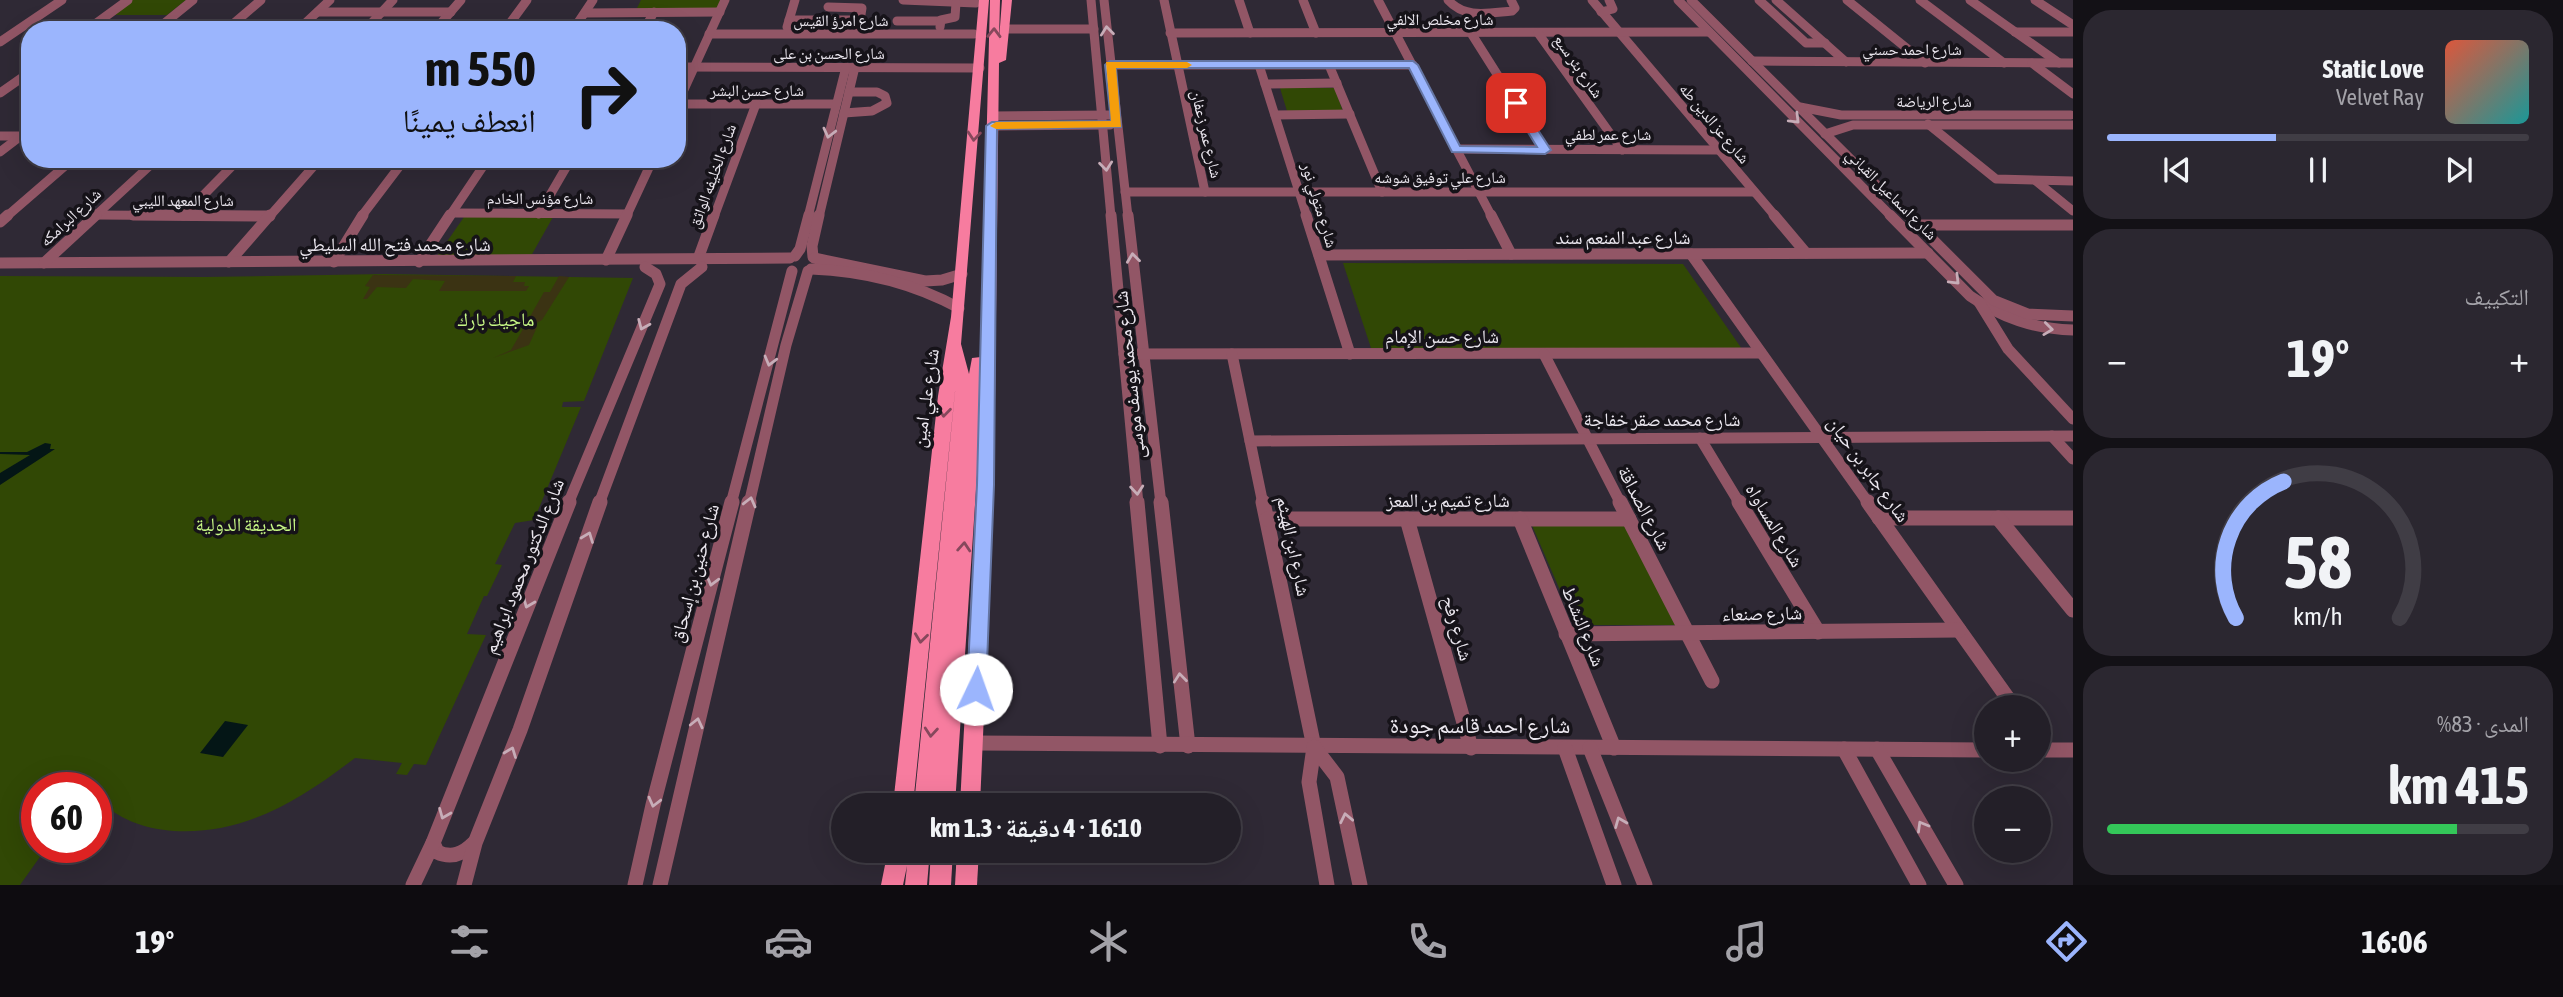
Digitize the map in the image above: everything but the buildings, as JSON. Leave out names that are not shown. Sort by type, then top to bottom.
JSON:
[{"type":"main road","points":[[987,67],[995,0]]},
{"type":"main road","name":"شارع علي امين","points":[[904,793],[946,396],[955,344],[987,67],[1003,55],[1007,0]]},
{"type":"main road","points":[[979,1],[987,67]]},
{"type":"main road","name":"شارع علي امين","points":[[979,1],[971,56],[987,67]]},
{"type":"main road","name":"شارع علي امين","points":[[972,793],[986,485],[992,121],[987,67]]},
{"type":"main road","points":[[926,793],[948,639],[977,358],[988,318]]},
{"type":"main road","points":[[945,793],[948,639],[963,382],[955,344]]},
{"type":"main road","points":[[892,885],[896,863]]},
{"type":"main road","points":[[916,885],[918,863]]},
{"type":"main road","points":[[940,885],[941,863]]},
{"type":"main road","points":[[966,885],[967,863]]},
{"type":"street","points":[[31,21],[62,0]]},
{"type":"street","points":[[99,21],[128,0]]},
{"type":"street","points":[[167,21],[193,0]]},
{"type":"street","points":[[236,21],[261,0]]},
{"type":"street","points":[[308,21],[330,0]]},
{"type":"street","points":[[374,21],[393,0]]},
{"type":"street","points":[[443,21],[461,0]]},
{"type":"street","points":[[512,21],[527,0]]},
{"type":"street","points":[[579,21],[593,0]]},
{"type":"street","points":[[626,12],[634,0]]},
{"type":"street","points":[[686,87],[725,0]]},
{"type":"street","points":[[785,34],[795,0]]},
{"type":"street","points":[[903,0],[979,1]]},
{"type":"street","name":"شارع محمد يوسف موسى","points":[[1091,0],[1160,746]]},
{"type":"street","name":"شارع محمد يوسف موسى","points":[[1104,0],[1188,746]]},
{"type":"street","name":"شارع عمر زعفان","points":[[1164,0],[1205,192]]},
{"type":"street","points":[[1239,0],[1250,33]]},
{"type":"street","points":[[1303,0],[1316,33]]},
{"type":"street","points":[[1378,0],[1511,254]]},
{"type":"street","points":[[1448,0],[1458,11],[1487,14],[1513,11],[1515,8],[1511,0]]},
{"type":"street","name":"شارع عز الدين طه","points":[[1592,0],[1806,253]]},
{"type":"street","points":[[1601,12],[1613,9],[1609,0]]},
{"type":"street","name":"شارع اسماعيل القباني","points":[[1678,0],[1928,253],[1982,298]]},
{"type":"street","name":"شارع اسماعيل القباني","points":[[1691,0],[1916,225],[1982,298],[1989,321],[2006,344],[2073,419]]},
{"type":"street","points":[[1759,0],[1805,43],[1825,43]]},
{"type":"street","points":[[1776,0],[1846,62]]},
{"type":"street","points":[[1847,0],[1925,63]]},
{"type":"street","points":[[1920,0],[2004,63]]},
{"type":"street","points":[[1970,0],[2060,63]]},
{"type":"street","points":[[2035,0],[2073,25]]},
{"type":"street","points":[[921,21],[925,2]]},
{"type":"street","points":[[894,34],[897,18],[941,21],[955,17],[956,2]]},
{"type":"street","points":[[825,20],[829,4],[862,8],[858,34]]},
{"type":"street","points":[[318,12],[451,12]]},
{"type":"street","points":[[649,21],[654,12]]},
{"type":"street","points":[[585,13],[720,12]]},
{"type":"street","points":[[1487,14],[1500,33]]},
{"type":"street","points":[[789,20],[861,20]]},
{"type":"street","points":[[939,34],[941,21]]},
{"type":"street","points":[[0,42],[21,28]]},
{"type":"street","points":[[1006,29],[1094,29]]},
{"type":"street","name":"شارع مخلص الالفي","points":[[1170,33],[1709,32]]},
{"type":"street","points":[[2015,32],[2073,32]]},
{"type":"street","points":[[1471,33],[1545,150]]},
{"type":"street","name":"شارع بئر سبع","points":[[1538,33],[1622,150]]},
{"type":"street","name":"شارع امرؤ القيس","points":[[709,34],[974,34]]},
{"type":"street","name":"شارع احمد حسني","points":[[1752,61],[2073,63]]},
{"type":"street","points":[[2032,63],[2073,93]]},
{"type":"street","points":[[1110,65],[1413,65]]},
{"type":"street","name":"شارع متولي نور","points":[[1259,65],[1350,354]]},
{"type":"street","points":[[1329,65],[1382,192]]},
{"type":"street","name":"شارع الحسن بن على","points":[[686,67],[987,67]]},
{"type":"street","name":"شارع حنين بن إسحاق","points":[[635,885],[791,264],[800,249],[836,104],[851,67]]},
{"type":"street","name":"شارع حنين بن إسحاق","points":[[660,885],[786,345],[812,264],[811,248],[849,92],[848,77]]},
{"type":"street","points":[[0,93],[21,78]]},
{"type":"street","points":[[1265,84],[1337,83]]},
{"type":"street","points":[[844,113],[869,112],[887,103],[885,96],[877,92],[849,92]]},
{"type":"street","name":"شارع حسن البشر","points":[[686,104],[836,104]]},
{"type":"street","name":"شارع الخليفه الواثق","points":[[700,263],[756,104]]},
{"type":"street","name":"شارع الرياضة","points":[[1797,106],[1841,115],[2073,119]]},
{"type":"street","points":[[1275,115],[1350,114]]},
{"type":"street","points":[[1841,115],[1837,117],[1840,121],[1853,125]]},
{"type":"street","name":"شارع الرياضة","points":[[1825,134],[1835,128],[1853,125],[2073,119]]},
{"type":"street","points":[[992,121],[1116,120]]},
{"type":"street","points":[[1928,124],[1992,178],[2073,181]]},
{"type":"street","points":[[0,136],[21,136]]},
{"type":"street","points":[[0,152],[21,139]]},
{"type":"street","name":"شارع عمر لطفي","points":[[1456,149],[1718,150]]},
{"type":"street","points":[[0,222],[63,168]]},
{"type":"street","name":"شارع البرامكه","points":[[40,266],[147,168]]},
{"type":"street","points":[[183,216],[230,168]]},
{"type":"street","points":[[229,262],[312,168]]},
{"type":"street","points":[[334,262],[353,228],[398,168]]},
{"type":"street","points":[[419,262],[482,168]]},
{"type":"street","points":[[539,214],[566,168]]},
{"type":"street","points":[[606,261],[649,168]]},
{"type":"street","points":[[2036,181],[2073,211]]},
{"type":"street","name":"شارع علي توفيق شوشه","points":[[1125,192],[1754,192]]},
{"type":"street","points":[[1884,209],[1901,209]]},
{"type":"street","name":"شارع مؤنس الخادم","points":[[453,214],[628,214]]},
{"type":"street","name":"شارع المعهد الليبي","points":[[95,215],[270,216]]},
{"type":"street","points":[[1916,225],[2073,225]]},
{"type":"street","name":"شارع عبد المنعم سند","points":[[1319,255],[1928,253]]},
{"type":"street","name":"شارع جابر بن حيان","points":[[1691,254],[2005,695]]},
{"type":"street","name":"شارع محمد فتح الله السليطي","points":[[0,270],[40,266],[229,262],[606,261],[791,264]]},
{"type":"street","name":"شارع محمد فتح الله السليطي","points":[[0,262],[40,266],[645,267],[700,263]]},
{"type":"street","points":[[464,885],[475,843],[520,730],[568,589],[681,284],[700,263]]},
{"type":"street","points":[[791,264],[812,264],[930,281],[962,274]]},
{"type":"street","points":[[791,264],[812,264],[864,275],[927,293],[959,308]]},
{"type":"street","points":[[645,267],[656,274],[660,284],[672,281],[681,284]]},
{"type":"street","points":[[927,293],[934,286],[930,281]]},
{"type":"street","name":"شارع الدكتور محمود ابراهيم","points":[[413,885],[433,843],[545,560],[660,284]]},
{"type":"street","points":[[1982,298],[2028,314],[2073,316]]},
{"type":"street","points":[[1982,298],[2021,323],[2051,330],[2073,330]]},
{"type":"street","name":"شارع حسن الإمام","points":[[1124,355],[1761,353]]},
{"type":"street","name":"شارع ابن الهيثم","points":[[1232,354],[1314,747],[1309,782],[1327,885]]},
{"type":"street","name":"شارع الصداقة","points":[[1544,354],[1712,681]]},
{"type":"street","points":[[2052,436],[2073,459]]},
{"type":"street","name":"شارع محمد صقر خفاجة","points":[[1250,441],[2073,436]]},
{"type":"street","name":"شارع المساواه","points":[[1700,438],[1818,632]]},
{"type":"street","points":[[1879,518],[2073,518]]},
{"type":"street","points":[[1998,518],[2073,610]]},
{"type":"street","name":"شارع تميم بن المعز","points":[[1266,519],[1629,519]]},
{"type":"street","name":"شارع رفح","points":[[1407,519],[1471,748]]},
{"type":"street","name":"شارع النشاط","points":[[1520,519],[1614,748]]},
{"type":"street","name":"شارع صنعاء","points":[[1566,634],[1959,630]]},
{"type":"street","name":"شارع احمد قاسم جودة","points":[[974,743],[1974,750]]},
{"type":"street","name":"شارع ابن الهيثم","points":[[1314,747],[1337,777],[1360,885]]},
{"type":"street","points":[[1565,748],[1614,885]]},
{"type":"street","points":[[1590,748],[1645,885]]},
{"type":"street","points":[[2051,748],[2073,750]]},
{"type":"street","points":[[1844,749],[1919,885]]},
{"type":"street","points":[[1877,749],[1956,885]]},
{"type":"street","points":[[433,843],[437,852],[446,856],[459,854],[475,843]]},
{"type":"green space","points":[[132,0],[186,0],[167,15],[112,15]]},
{"type":"green space","points":[[641,0],[721,0],[718,9],[636,10]]},
{"type":"green space","points":[[1280,88],[1335,88],[1343,112],[1287,111]]},
{"type":"green space","points":[[464,217],[553,217],[531,256],[437,256]]},
{"type":"green space","points":[[1343,263],[1683,264],[1742,349],[1371,348]]},
{"type":"green space","name":"الحديقة الدولية","points":[[384,274],[633,278],[584,401],[563,402],[562,407],[581,407],[534,520],[515,523],[495,564],[502,565],[467,634],[486,635],[426,765],[414,764],[407,775],[396,774],[402,763],[355,758],[314,788],[270,812],[248,821],[200,831],[163,830],[132,822],[113,812],[112,772],[21,772],[21,863],[36,863],[20,885],[0,885],[0,276]]},
{"type":"green space","points":[[1625,522],[1677,625],[1575,625],[1531,523]]},
{"type":"sand","points":[[373,275],[516,276],[513,282],[525,282],[524,286],[529,286],[526,291],[439,291],[445,281],[413,279],[406,288],[377,287],[367,299],[363,299],[370,287],[365,286]]},
{"type":"sand","points":[[559,276],[569,277],[542,320],[536,323],[537,327],[529,345],[493,358],[511,350],[544,292],[550,292]]},
{"type":"shaded area","points":[[45,443],[51,444],[50,449],[55,449],[0,485],[0,473],[30,455],[0,452],[27,452]]},
{"type":"shaded area","points":[[225,721],[248,725],[223,757],[200,753]]},
{"type":"slow traffic","points":[[996,126],[1117,125],[1110,65],[1187,65]]},
{"type":"route","points":[[976,689],[986,485],[992,126],[1117,125],[1110,65],[1413,65],[1456,149],[1545,150],[1516,103]]},
{"type":"park label","name":"ماجيك بارك","points":[[496,319]]}]
